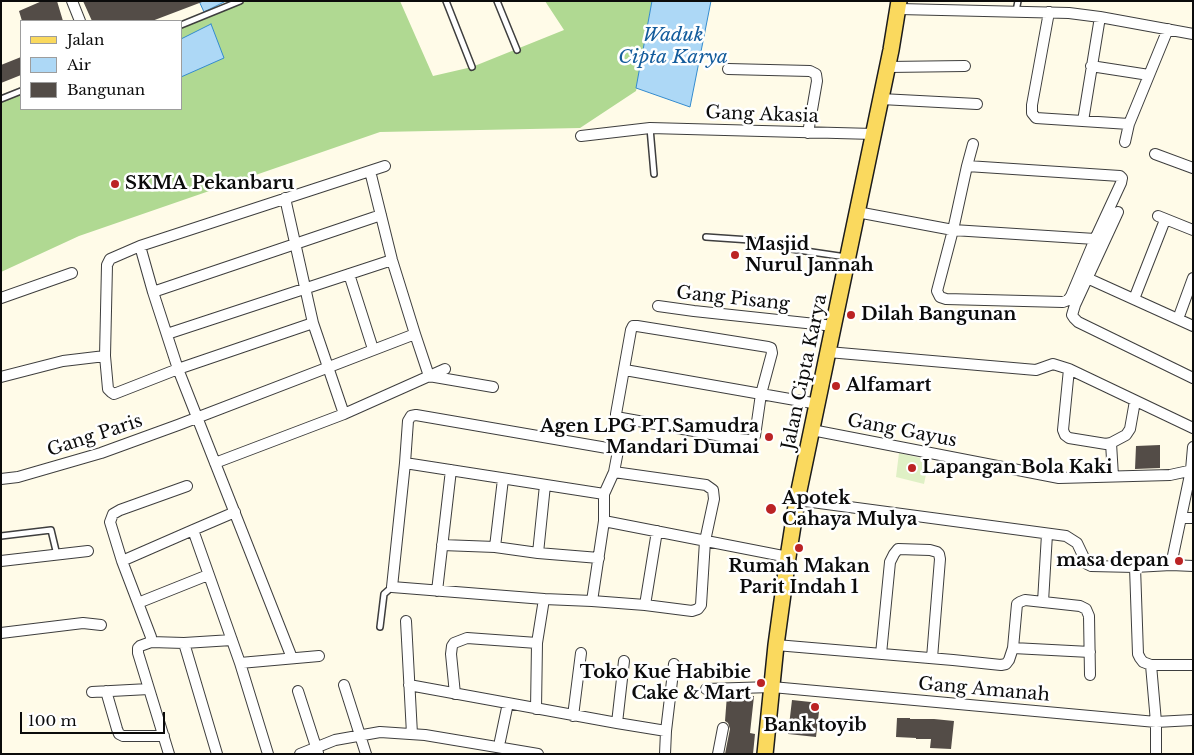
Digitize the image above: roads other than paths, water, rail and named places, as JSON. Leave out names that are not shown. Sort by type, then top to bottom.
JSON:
[{"type":"main road","name":"Jalan Cipta Karya","points":[[765,754],[776,645],[797,500],[888,67],[899,5]]},
{"type":"street","points":[[72,1],[80,20]]},
{"type":"street","points":[[899,5],[1017,6],[1049,12],[1100,17],[1193,34]]},
{"type":"street","points":[[1049,12],[1032,113],[1036,118],[1129,124]]},
{"type":"street","points":[[1083,121],[1100,17]]},
{"type":"street","points":[[1125,142],[1129,124],[1168,29]]},
{"type":"street","points":[[888,67],[965,66]]},
{"type":"street","points":[[1091,66],[1149,75]]},
{"type":"street","points":[[728,69],[810,71],[816,74],[817,81],[808,133]]},
{"type":"street","points":[[881,99],[977,104]]},
{"type":"street","name":"Gang Akasia","points":[[581,136],[650,128],[874,134]]},
{"type":"street","points":[[967,166],[1120,176],[1122,178],[1068,300],[1063,302],[946,299],[940,297],[937,291],[953,230],[967,166],[973,144]]},
{"type":"street","points":[[1155,154],[1193,168]]},
{"type":"street","points":[[313,323],[178,369],[114,394],[108,389],[105,356],[107,264],[110,259],[140,246],[385,166]]},
{"type":"street","points":[[370,171],[392,260],[429,376]]},
{"type":"street","points":[[285,198],[313,323],[344,414]]},
{"type":"street","points":[[858,212],[953,230],[1096,239]]},
{"type":"street","points":[[1118,212],[1072,315],[1078,322],[1193,378]]},
{"type":"street","points":[[153,292],[381,215]]},
{"type":"street","points":[[1134,299],[1162,218],[1193,230]]},
{"type":"street","points":[[140,246],[178,369],[292,658]]},
{"type":"street","points":[[167,334],[392,260]]},
{"type":"street","points":[[1,298],[72,273]]},
{"type":"street","points":[[349,274],[373,349]]},
{"type":"street","points":[[1087,278],[1193,326]]},
{"type":"street","points":[[1178,319],[1193,278]]},
{"type":"street","name":"Gang Pisang","points":[[658,306],[834,326]]},
{"type":"street","points":[[633,326],[768,346],[771,348],[772,353],[761,394],[755,436],[750,440],[616,417],[633,326]]},
{"type":"street","name":"Gang Paris","points":[[1,479],[18,477],[101,454],[415,334]]},
{"type":"street","points":[[828,352],[1036,370],[1053,364],[1069,369],[1193,428]]},
{"type":"street","points":[[1,377],[63,361],[105,356]]},
{"type":"street","points":[[215,463],[344,414],[445,369]]},
{"type":"street","points":[[1069,369],[1063,430],[1069,438],[1106,444],[1126,435],[1130,429],[1135,401]]},
{"type":"street","points":[[625,370],[818,404]]},
{"type":"street","points":[[429,376],[493,387]]},
{"type":"street","points":[[592,601],[604,522],[604,494],[614,472],[617,449],[416,415],[411,416],[408,421],[392,587],[645,605],[692,611],[698,609],[702,604],[705,541],[714,498],[712,490],[706,485],[614,472]]},
{"type":"street","name":"Gang Gayus","points":[[812,430],[1059,478],[1170,475],[1192,470]]},
{"type":"street","points":[[1111,443],[1113,476]]},
{"type":"street","points":[[1171,565],[1192,470],[1193,447]]},
{"type":"street","points":[[405,463],[604,494]]},
{"type":"street","points":[[437,591],[452,470]]},
{"type":"street","points":[[495,547],[503,479]]},
{"type":"street","points":[[538,553],[545,485]]},
{"type":"street","points":[[151,642],[151,637],[122,561],[110,522],[113,514],[120,510],[187,486]]},
{"type":"street","points":[[797,500],[1066,536],[1077,543],[1087,564],[1091,566],[1193,566]]},
{"type":"street","points":[[122,561],[235,512]]},
{"type":"street","points":[[1181,518],[1193,518]]},
{"type":"street","points":[[604,522],[788,557]]},
{"type":"street","points":[[193,530],[240,663],[268,754]]},
{"type":"street","points":[[645,605],[657,531]]},
{"type":"street","points":[[1043,602],[1047,534]]},
{"type":"street","points":[[442,544],[495,547],[599,558]]},
{"type":"street","points":[[881,654],[890,562],[898,549],[930,550],[937,552],[940,559],[932,658]]},
{"type":"street","points":[[1,561],[88,551]]},
{"type":"street","points":[[1135,567],[1138,654],[1143,662],[1152,665],[1193,665]]},
{"type":"street","points":[[138,603],[208,575]]},
{"type":"street","points":[[536,709],[537,643],[544,599]]},
{"type":"street","points":[[776,645],[1002,665],[1006,664],[1009,660],[1013,648],[1017,604],[1025,600],[1086,608],[1089,616],[1090,675]]},
{"type":"street","points":[[406,621],[411,734]]},
{"type":"street","points":[[1,633],[83,623],[101,625]]},
{"type":"street","points":[[455,694],[452,654],[454,642],[467,638],[537,643]]},
{"type":"street","points":[[168,754],[138,650],[140,646],[151,642],[184,643],[232,640]]},
{"type":"street","points":[[184,643],[217,754]]},
{"type":"street","points":[[1013,648],[1090,652]]},
{"type":"street","points":[[573,716],[580,653]]},
{"type":"street","points":[[240,663],[319,656]]},
{"type":"street","points":[[617,723],[624,661]]},
{"type":"street","points":[[665,754],[674,664]]},
{"type":"street","points":[[1152,665],[1156,754]]},
{"type":"street","points":[[344,685],[366,754]]},
{"type":"street","points":[[410,685],[573,716],[666,731]]},
{"type":"street","name":"Gang Amanah","points":[[706,689],[772,687],[1156,722],[1193,720]]},
{"type":"street","points":[[92,692],[149,689]]},
{"type":"street","points":[[106,691],[119,734],[123,736],[164,736]]},
{"type":"street","points":[[298,691],[317,751]]},
{"type":"street","points":[[500,741],[508,703]]},
{"type":"street","points":[[718,754],[723,728]]},
{"type":"street","points":[[300,754],[317,751],[335,740],[380,732],[425,735],[538,754]]},
{"type":"lane","points":[[182,25],[240,1]]},
{"type":"lane","points":[[446,1],[472,67]]},
{"type":"lane","points":[[497,1],[517,50]]},
{"type":"lane","points":[[1,99],[20,91]]},
{"type":"lane","points":[[650,128],[654,174]]},
{"type":"lane","points":[[706,237],[750,240],[771,246],[848,257]]},
{"type":"lane","points":[[1,536],[51,530],[56,555]]},
{"type":"lane","points":[[380,627],[384,594],[392,587]]},
{"type":"water","points":[[199,1],[226,1],[204,12]]},
{"type":"water","name":"Waduk Cipta Karya","points":[[652,1],[711,1],[690,107],[636,88]]},
{"type":"water","points":[[211,24],[224,58],[182,77],[182,38]]},
{"type":"place","name":"SKMA Pekanbaru","points":[[115,184]]},
{"type":"place","name":"Masjid Nurul Jannah","points":[[735,255]]},
{"type":"place","name":"Dilah Bangunan","points":[[851,315]]},
{"type":"place","name":"Alfamart","points":[[836,386]]},
{"type":"place","name":"Agen LPG PT.Samudra Mandari Dumai","points":[[769,437]]},
{"type":"place","name":"Lapangan Bola Kaki","points":[[912,468]]},
{"type":"place","name":"Apotek Cahaya Mulya","points":[[771,509]]},
{"type":"place","name":"Rumah Makan Parit Indah 1","points":[[799,548]]},
{"type":"place","name":"masa depan","points":[[1179,561]]},
{"type":"place","name":"Toko Kue Habibie Cake & Mart","points":[[761,683]]},
{"type":"place","name":"Bank toyib","points":[[815,707]]}]
